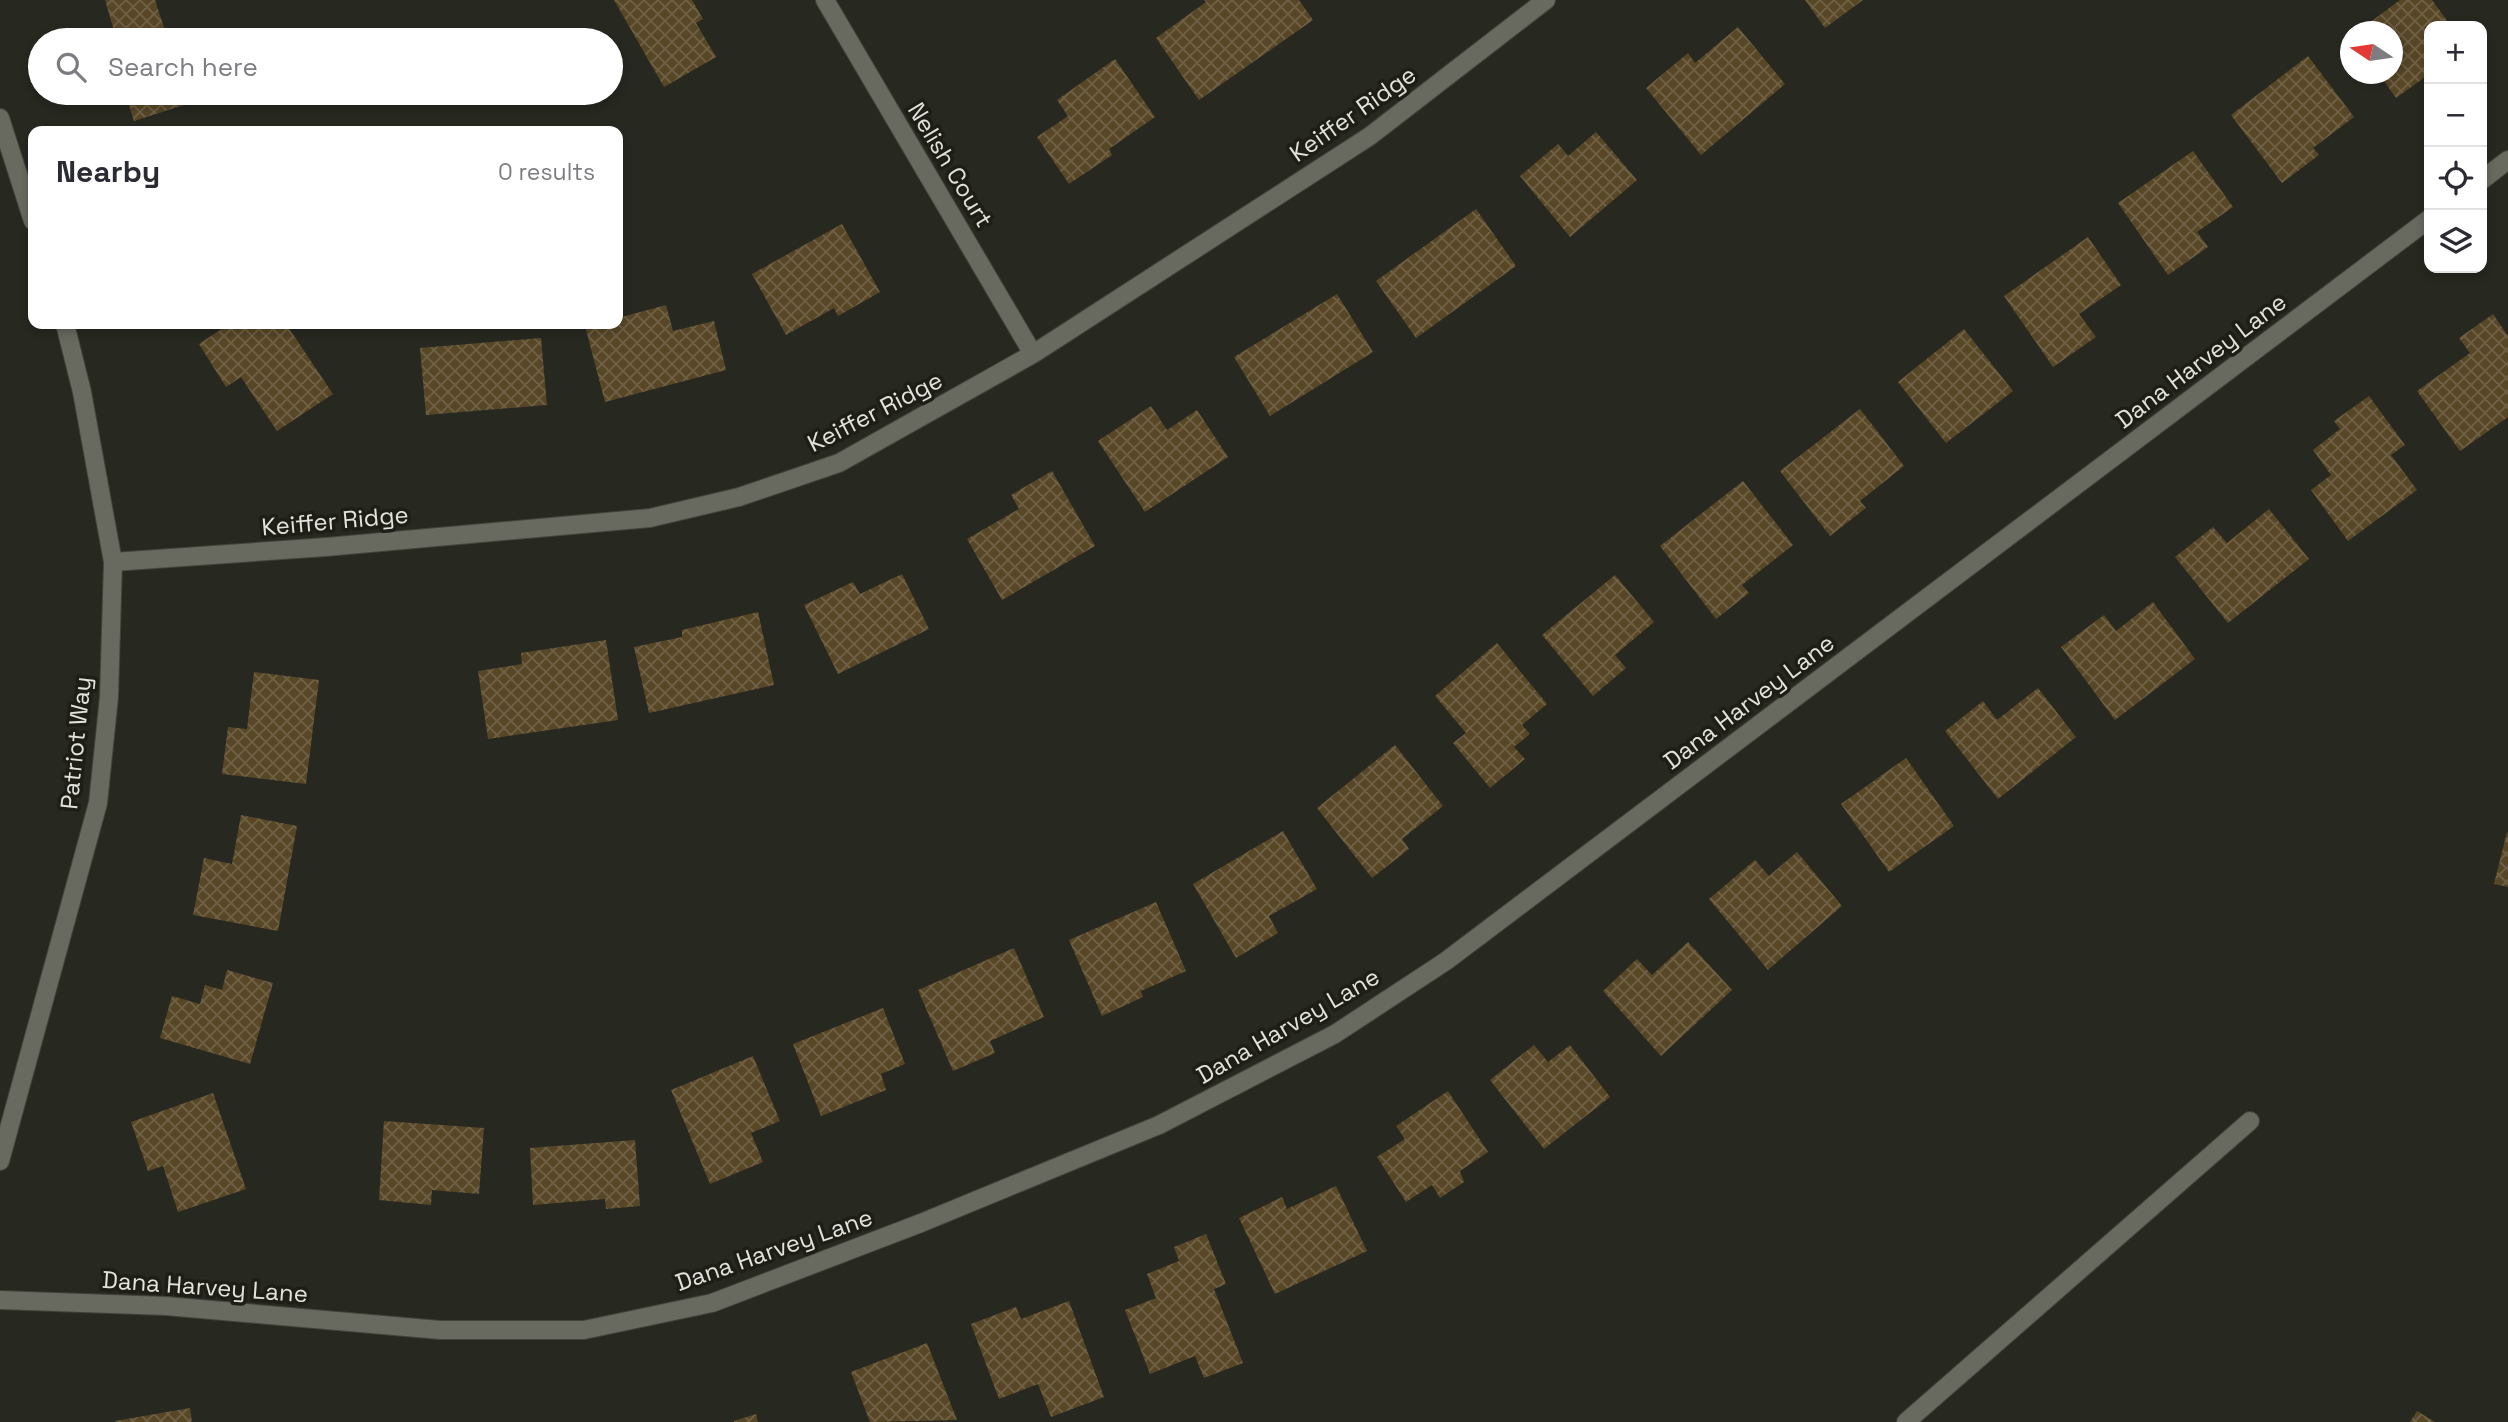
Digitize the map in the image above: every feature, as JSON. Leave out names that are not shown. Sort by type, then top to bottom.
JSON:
[{"type":"street","name":"Nelish Court","points":[[825,0],[1033,354]]},
{"type":"street","name":"Keiffer Ridge","points":[[113,562],[650,519],[739,497],[839,463],[1033,354],[1370,136],[1546,0]]},
{"type":"street","points":[[0,118],[28,205]]},
{"type":"street","points":[[2487,176],[2508,160]]},
{"type":"street","name":"Dana Harvey Lane","points":[[0,1300],[166,1306],[440,1329],[584,1330],[712,1303],[921,1223],[1160,1125],[1335,1034],[1446,961],[2424,223]]},
{"type":"street","name":"Patriot Way","points":[[0,1161],[98,803],[109,697],[113,562],[82,392],[66,329]]},
{"type":"street","points":[[1906,1422],[2250,1121]]},
{"type":"building","points":[[105,0],[155,0],[164,28],[113,28]]},
{"type":"building","points":[[614,0],[692,0],[703,19],[696,23],[716,57],[664,87]]},
{"type":"building","points":[[1204,0],[1299,0],[1313,20],[1199,100],[1156,38],[1206,2]]},
{"type":"building","points":[[1805,0],[1863,0],[1825,28]]},
{"type":"building","points":[[2400,0],[2432,0],[2447,21],[2424,21],[2424,78],[2396,98],[2386,84],[2403,84],[2403,21],[2372,21]]},
{"type":"building","points":[[1738,27],[1785,84],[1701,155],[1646,88],[1688,53],[1695,63]]},
{"type":"building","points":[[2308,56],[2354,117],[2313,148],[2319,155],[2282,183],[2231,115]]},
{"type":"building","points":[[1115,59],[1155,117],[1109,149],[1112,155],[1069,184],[1037,137],[1068,116],[1057,100]]},
{"type":"building","points":[[129,105],[184,105],[134,121]]},
{"type":"building","points":[[1596,132],[1637,180],[1570,237],[1520,176],[1558,144],[1568,156]]},
{"type":"building","points":[[2193,151],[2233,207],[2197,232],[2208,247],[2168,275],[2118,203]]},
{"type":"building","points":[[1476,209],[1516,266],[1416,338],[1376,281]]},
{"type":"building","points":[[842,224],[880,292],[838,316],[834,308],[786,335],[752,274]]},
{"type":"building","points":[[2088,237],[2121,285],[2079,314],[2096,337],[2053,367],[2004,296]]},
{"type":"building","points":[[1337,294],[1373,352],[1270,416],[1234,357]]},
{"type":"building","points":[[666,305],[673,331],[714,321],[726,370],[605,402],[586,329],[623,329],[623,317]]},
{"type":"building","points":[[2493,314],[2508,336],[2508,417],[2460,451],[2417,391],[2470,353],[2459,338]]},
{"type":"building","points":[[222,329],[289,329],[333,394],[277,431],[241,377],[226,387],[199,344]]},
{"type":"building","points":[[1964,329],[2013,391],[1946,443],[1898,382]]},
{"type":"building","points":[[541,338],[547,405],[426,415],[420,348]]},
{"type":"building","points":[[2369,396],[2405,445],[2391,455],[2417,490],[2348,541],[2311,490],[2331,475],[2313,450],[2340,429],[2334,421]]},
{"type":"building","points":[[1151,406],[1167,430],[1197,410],[1228,457],[1145,512],[1098,441]]},
{"type":"building","points":[[1860,409],[1904,466],[1860,501],[1866,508],[1830,536],[1780,471]]},
{"type":"building","points":[[1052,471],[1095,546],[1002,600],[967,539],[1019,509],[1011,495]]},
{"type":"building","points":[[1743,481],[1793,545],[1742,585],[1749,593],[1716,619],[1660,546]]},
{"type":"building","points":[[2269,509],[2309,559],[2228,623],[2175,557],[2213,527],[2227,543]]},
{"type":"building","points":[[902,574],[929,629],[838,674],[804,605],[853,582],[860,594]]},
{"type":"building","points":[[1615,575],[1654,622],[1615,655],[1626,668],[1593,696],[1542,635]]},
{"type":"building","points":[[2153,602],[2195,659],[2115,720],[2061,647],[2104,615],[2116,631]]},
{"type":"building","points":[[758,612],[774,685],[649,713],[634,647],[682,637],[682,630]]},
{"type":"building","points":[[606,640],[618,720],[488,739],[478,671],[522,664],[521,653]]},
{"type":"building","points":[[1497,643],[1547,704],[1522,725],[1530,734],[1514,747],[1525,759],[1490,788],[1453,743],[1466,733],[1435,696]]},
{"type":"building","points":[[254,672],[319,680],[306,784],[222,774],[228,727],[247,729]]},
{"type":"building","points":[[2038,688],[2076,737],[1998,799],[1945,731],[1983,701],[1997,720]]},
{"type":"building","points":[[1395,745],[1443,806],[1402,839],[1409,849],[1372,878],[1317,808]]},
{"type":"building","points":[[1906,758],[1954,826],[1889,872],[1841,804]]},
{"type":"building","points":[[241,815],[297,826],[278,931],[193,915],[204,858],[232,864]]},
{"type":"building","points":[[1283,831],[1317,889],[1269,916],[1278,933],[1236,958],[1193,884]]},
{"type":"building","points":[[2508,832],[2508,887],[2494,884]]},
{"type":"building","points":[[1797,852],[1842,906],[1768,970],[1709,899],[1755,860],[1769,876]]},
{"type":"building","points":[[1156,902],[1186,971],[1141,991],[1143,997],[1102,1016],[1069,940]]},
{"type":"building","points":[[1688,942],[1732,990],[1661,1056],[1603,991],[1637,959],[1652,975]]},
{"type":"building","points":[[1014,948],[1044,1017],[990,1041],[995,1053],[953,1071],[918,990]]},
{"type":"building","points":[[227,970],[273,983],[250,1064],[160,1038],[172,996],[200,1004],[205,985],[222,990]]},
{"type":"building","points":[[883,1008],[905,1064],[881,1074],[886,1090],[821,1116],[793,1044]]},
{"type":"building","points":[[1534,1045],[1548,1062],[1570,1045],[1610,1097],[1544,1149],[1490,1080]]},
{"type":"building","points":[[753,1056],[780,1121],[751,1133],[763,1162],[710,1184],[671,1090]]},
{"type":"building","points":[[1448,1091],[1488,1152],[1460,1171],[1464,1182],[1440,1198],[1432,1185],[1406,1202],[1377,1157],[1405,1139],[1396,1126]]},
{"type":"building","points":[[213,1093],[246,1189],[178,1212],[163,1166],[148,1171],[131,1122]]},
{"type":"building","points":[[384,1121],[484,1128],[479,1194],[432,1190],[431,1205],[379,1200]]},
{"type":"building","points":[[635,1140],[640,1206],[606,1209],[605,1199],[533,1205],[530,1148]]},
{"type":"building","points":[[1336,1186],[1367,1251],[1275,1294],[1239,1218],[1282,1197],[1287,1209]]},
{"type":"building","points":[[1206,1234],[1226,1284],[1214,1289],[1243,1363],[1204,1378],[1195,1356],[1150,1374],[1125,1310],[1156,1298],[1147,1274],[1179,1261],[1174,1247]]},
{"type":"building","points":[[1069,1301],[1104,1397],[1051,1417],[1038,1384],[999,1399],[971,1324],[1016,1307],[1021,1319]]},
{"type":"building","points":[[927,1343],[957,1420],[870,1422],[851,1372]]},
{"type":"building","points":[[190,1408],[192,1422],[115,1422],[115,1421]]},
{"type":"building","points":[[2417,1411],[2435,1422],[2410,1422]]},
{"type":"building","points":[[756,1414],[758,1422],[734,1422],[734,1421]]}]
